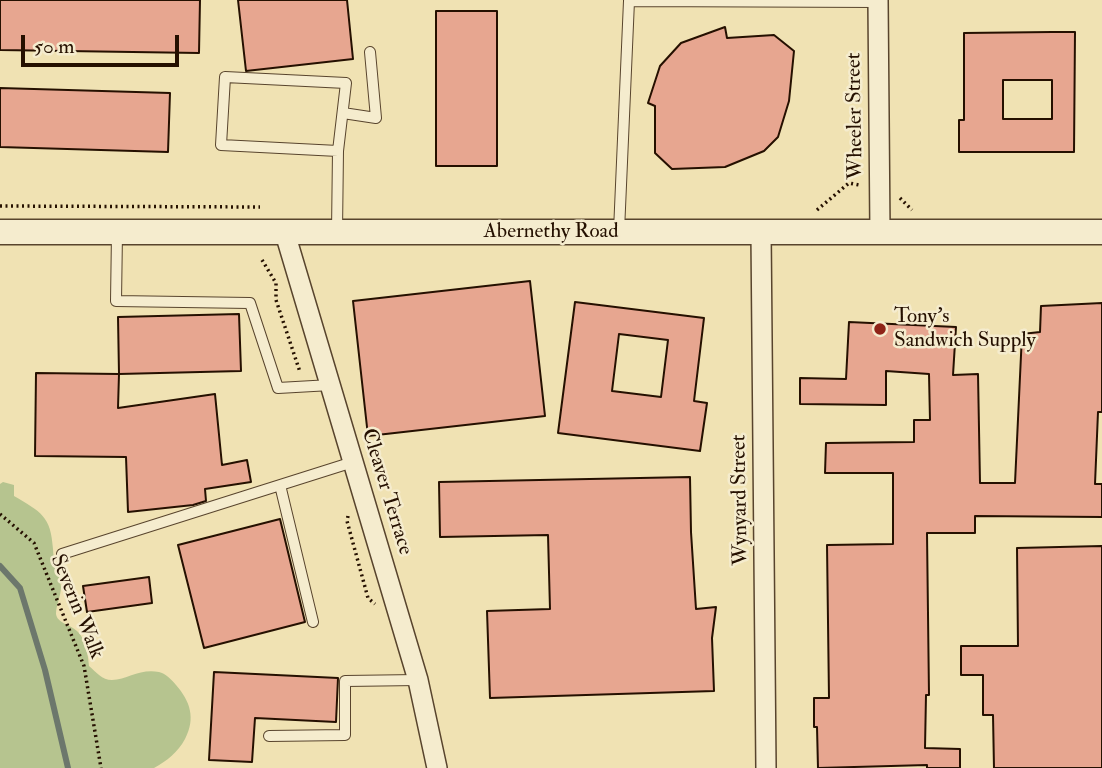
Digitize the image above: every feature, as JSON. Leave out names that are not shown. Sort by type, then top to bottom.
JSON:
[{"type":"street","name":"Wheeler Street","points":[[878,1],[880,232]]},
{"type":"street","name":"Abernethy Road","points":[[0,232],[1102,232]]},
{"type":"street","name":"Cleaver Terrace","points":[[283,232],[418,680],[437,768]]},
{"type":"street","name":"Wynyard Street","points":[[761,232],[766,768]]},
{"type":"lane","points":[[619,232],[629,1],[878,1]]},
{"type":"lane","points":[[343,113],[376,118],[370,52]]},
{"type":"lane","points":[[337,232],[338,151],[346,83],[225,77],[221,145],[338,151]]},
{"type":"lane","points":[[117,232],[116,301],[250,303],[278,388],[331,385]]},
{"type":"lane","points":[[62,554],[353,461]]},
{"type":"lane","points":[[280,485],[313,622]]},
{"type":"lane","points":[[269,736],[345,735],[345,681],[418,680]]},
{"type":"path","points":[[816,211],[849,183],[892,190],[915,214]]},
{"type":"path","points":[[0,206],[270,207]]},
{"type":"path","name":"Severin Walk","points":[[0,514],[34,543],[84,666],[101,768]]},
{"type":"green space","points":[[3,482],[14,485],[14,496],[38,511],[47,522],[61,587],[56,614],[59,620],[83,638],[89,666],[108,680],[146,671],[161,673],[173,681],[185,697],[191,717],[185,739],[172,756],[154,768],[0,768],[0,484]]},
{"type":"building","points":[[0,0],[200,0],[199,53],[0,50]]},
{"type":"building","points":[[238,0],[347,0],[353,59],[246,71]]},
{"type":"building","points":[[436,11],[497,11],[497,166],[436,166]]},
{"type":"building","points":[[725,27],[727,38],[774,35],[794,51],[789,101],[778,137],[764,151],[725,167],[672,169],[655,153],[655,106],[648,103],[660,66],[681,43]]},
{"type":"building","points":[[1075,32],[1074,152],[959,152],[959,120],[964,120],[964,33]],"holes":[[[1003,80],[1052,80],[1052,119],[1003,119]]]},
{"type":"building","points":[[0,88],[170,93],[168,152],[0,147]]},
{"type":"building","points":[[530,281],[545,416],[368,436],[353,301]]},
{"type":"building","points":[[575,302],[704,318],[694,401],[707,403],[700,451],[558,433]],"holes":[[[619,334],[668,340],[661,397],[612,391]]]},
{"type":"building","points":[[1102,303],[1102,412],[1098,412],[1095,484],[1102,484],[1102,517],[975,516],[975,533],[927,533],[929,695],[926,695],[925,748],[960,749],[960,768],[927,768],[927,765],[818,768],[814,698],[829,698],[827,545],[893,544],[893,473],[825,473],[826,443],[914,442],[914,420],[930,420],[929,374],[886,371],[886,405],[800,404],[800,378],[846,379],[849,322],[956,327],[953,375],[978,374],[980,483],[1015,483],[1022,334],[1040,332],[1041,306]]},
{"type":"building","points":[[239,314],[241,371],[119,374],[118,317]]},
{"type":"building","points":[[36,373],[119,374],[118,408],[215,394],[222,465],[247,460],[251,482],[205,489],[206,501],[193,505],[128,512],[126,457],[35,456]]},
{"type":"building","points":[[690,477],[696,609],[716,607],[712,638],[714,691],[490,698],[487,611],[550,609],[548,535],[440,537],[439,482]]},
{"type":"building","points":[[280,519],[305,622],[204,648],[178,545]]},
{"type":"building","points":[[1102,546],[1102,768],[994,768],[993,715],[983,715],[983,675],[961,675],[961,646],[1018,646],[1017,548]]},
{"type":"building","points":[[149,577],[152,603],[87,612],[83,586]]},
{"type":"building","points":[[214,672],[338,678],[336,722],[255,718],[252,762],[209,760]]},
{"type":"waterway","points":[[0,566],[20,588],[45,670],[68,768]]},
{"type":"place","name":"Tony's Sandwich Supply","points":[[880,329]]}]
